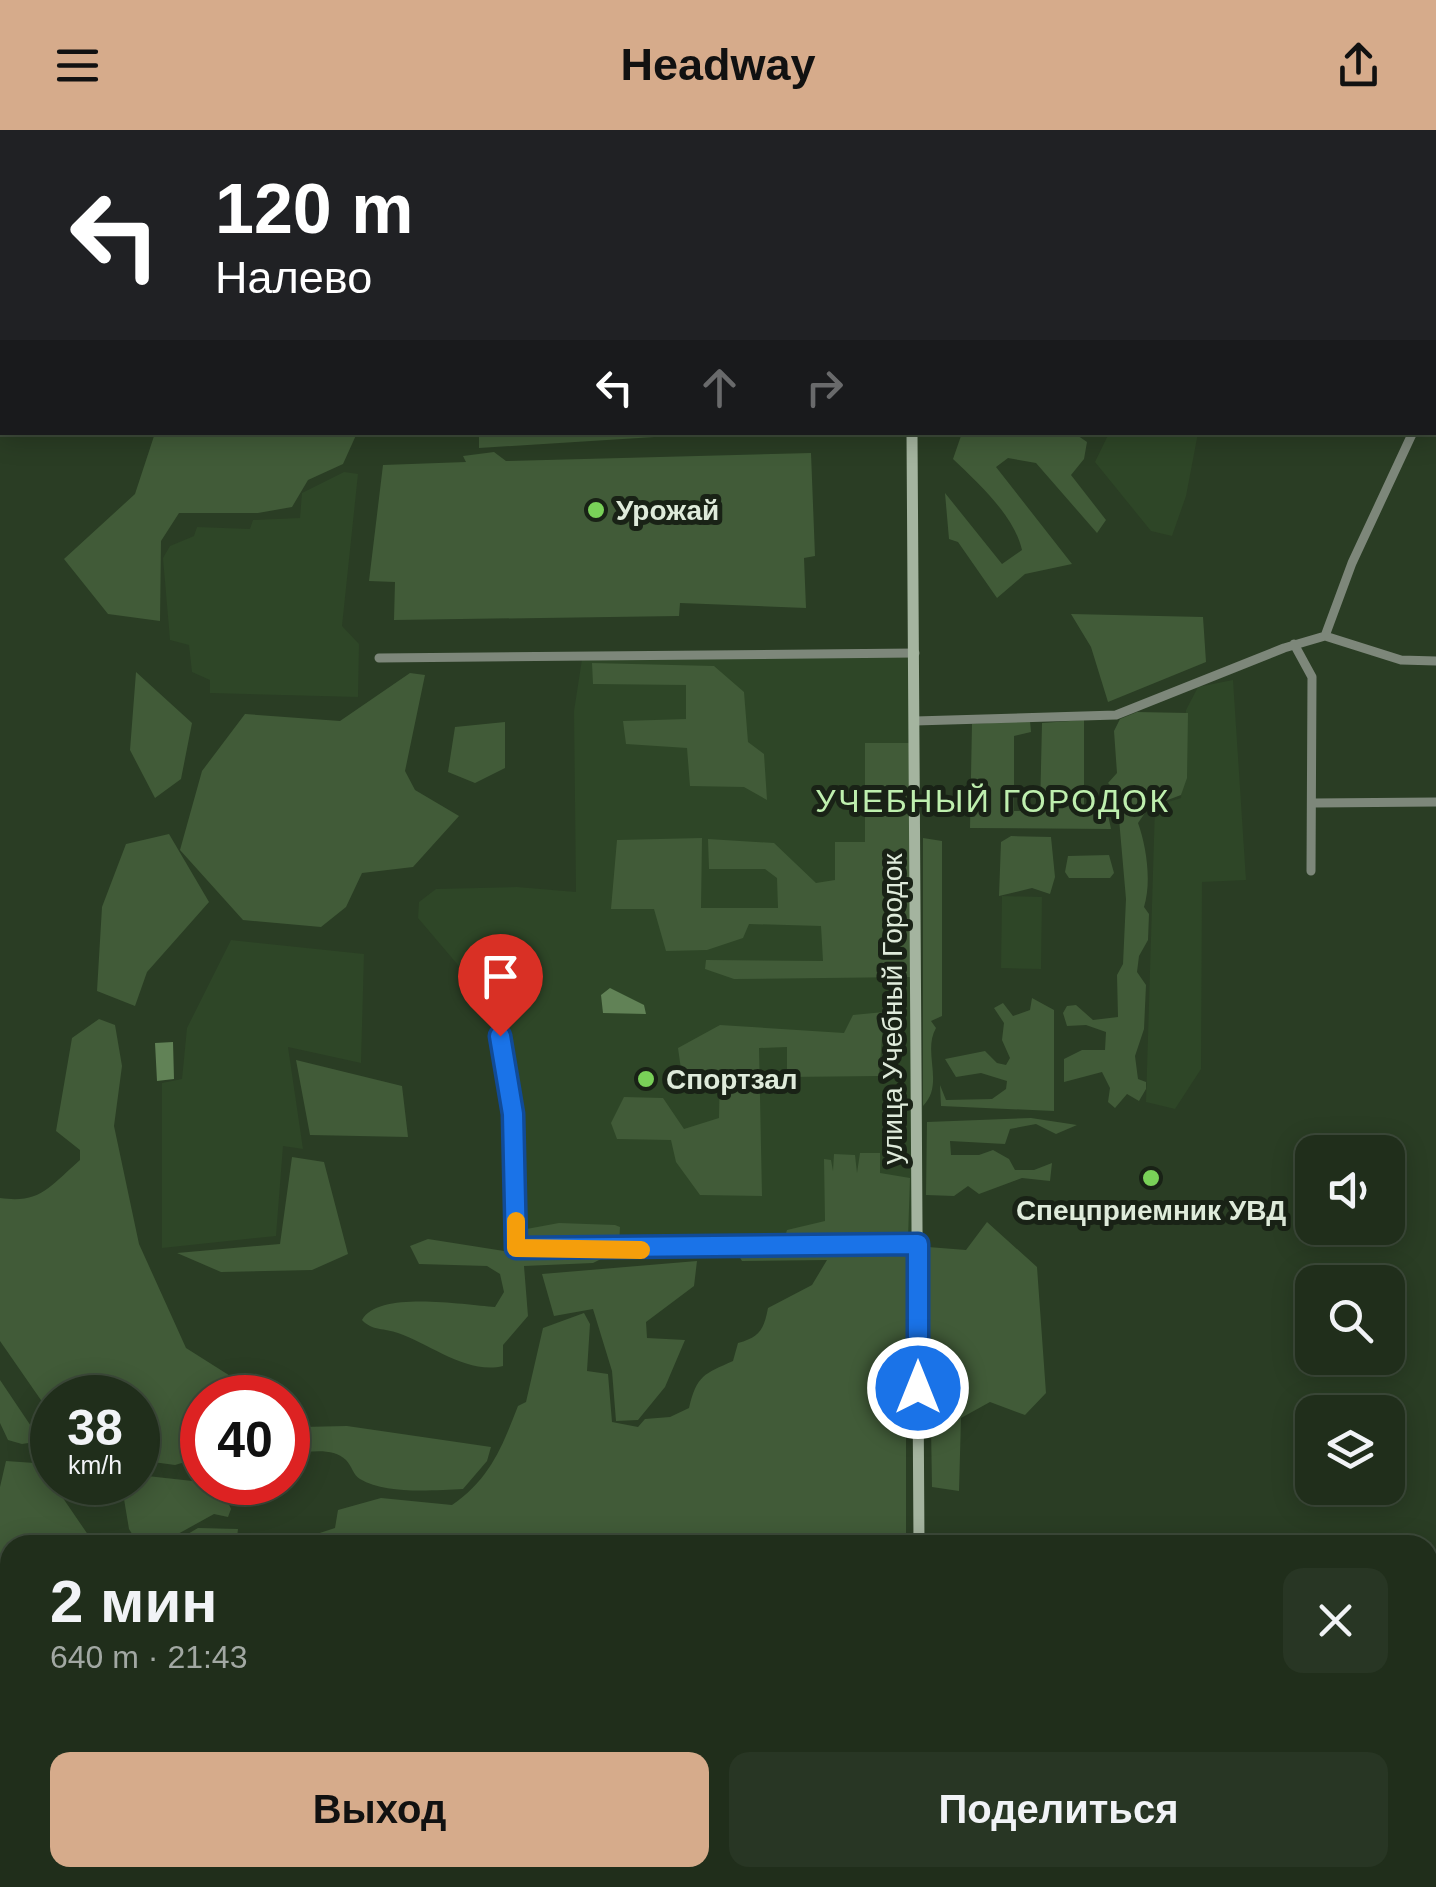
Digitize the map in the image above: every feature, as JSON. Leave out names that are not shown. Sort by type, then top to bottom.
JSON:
[{"type":"street","name":"улица Учебный Городок","points":[[912,435],[918,1535]]},
{"type":"street","points":[[1325,636],[1358,550],[1412,435]]},
{"type":"street","points":[[915,721],[1116,715],[1294,644],[1325,636],[1401,660],[1436,661]]},
{"type":"street","points":[[1294,644],[1312,677],[1311,871]]},
{"type":"street","points":[[379,658],[914,654]]},
{"type":"street","points":[[1314,804],[1436,802]]},
{"type":"street","points":[[474,984],[500,1036],[510,1080],[516,1248],[918,1244]]},
{"type":"shaded area","points":[[154,435],[356,435],[343,464],[308,480],[292,507],[258,513],[179,513],[161,541],[160,621],[108,614],[64,559],[135,494]]},
{"type":"shaded area","points":[[479,435],[686,435],[479,448]]},
{"type":"shaded area","points":[[961,435],[1077,435],[1087,442],[1084,459],[1071,475],[1106,520],[1097,533],[1036,463],[1008,458],[996,467],[1072,564],[1025,574],[997,598],[958,542],[949,539],[945,493],[1002,564],[1022,550],[1018,537],[984,489],[953,459]]},
{"type":"shaded area","points":[[1108,435],[1198,435],[1186,496],[1172,536],[1151,531],[1095,462]]},
{"type":"shaded area","name":"Урожай","points":[[494,452],[506,461],[811,453],[815,556],[804,558],[806,608],[680,603],[679,616],[394,620],[395,582],[369,581],[383,465],[466,462],[463,456]]},
{"type":"shaded area","points":[[344,472],[358,474],[342,626],[359,644],[358,697],[210,693],[210,680],[192,672],[189,645],[170,640],[163,558],[170,546],[194,536],[197,527],[250,529],[253,520],[300,518],[302,493]]},
{"type":"shaded area","points":[[1071,614],[1203,617],[1206,662],[1108,702],[1091,647]]},
{"type":"shaded area","points":[[913,654],[917,1243],[518,1247],[511,1073],[486,998],[418,918],[419,902],[436,889],[517,887],[576,892],[574,711],[582,659]]},
{"type":"shaded area","points":[[592,663],[714,666],[744,692],[748,742],[764,754],[767,800],[744,787],[690,786],[687,748],[626,744],[623,721],[686,719],[686,685],[593,684]]},
{"type":"shaded area","points":[[136,672],[192,723],[181,779],[155,798],[130,750]]},
{"type":"shaded area","points":[[410,673],[425,675],[405,771],[415,790],[459,816],[413,867],[362,873],[346,907],[321,927],[243,920],[180,850],[202,771],[245,714],[340,721]]},
{"type":"shaded area","points":[[1233,680],[1246,880],[1202,882],[1201,1069],[1175,1109],[1146,1102],[1155,806],[1181,798],[1186,710],[1198,687]]},
{"type":"shaded area","points":[[1137,712],[1188,713],[1187,778],[1181,795],[1149,807],[1138,823],[1147,864],[1144,907],[1149,914],[1148,940],[1139,956],[1137,972],[1146,985],[1144,1029],[1135,1056],[1138,1079],[1146,1082],[1146,1089],[1139,1101],[1127,1094],[1115,1108],[1108,1102],[1110,1088],[1102,1072],[1064,1082],[1064,1059],[1082,1050],[1105,1050],[1106,1032],[1086,1025],[1067,1026],[1063,1013],[1067,1006],[1076,1005],[1093,1020],[1118,1017],[1117,975],[1123,964],[1126,899],[1119,819],[1113,813],[1114,789],[1108,783],[1117,773],[1114,731],[1120,719]]},
{"type":"shaded area","points":[[1084,720],[1084,807],[1107,810],[1111,829],[970,828],[972,724],[1030,721],[1031,732],[1014,736],[1014,811],[1040,811],[1042,723]]},
{"type":"shaded area","points":[[505,722],[505,768],[475,783],[448,772],[455,727]]},
{"type":"shaded area","points":[[865,743],[909,743],[910,977],[734,979],[705,969],[706,960],[823,961],[821,926],[749,924],[743,938],[707,950],[666,951],[654,909],[611,909],[617,840],[702,838],[701,908],[778,908],[777,878],[765,869],[709,869],[708,839],[774,843],[816,883],[835,880],[835,842],[865,842]]},
{"type":"shaded area","points":[[169,834],[209,902],[147,972],[135,1006],[97,991],[102,907],[126,844]]},
{"type":"shaded area","points":[[1011,836],[1051,837],[1055,877],[1050,894],[1032,888],[999,896],[1001,842]]},
{"type":"shaded area","points":[[923,838],[942,841],[942,1016],[931,1021],[936,1028],[931,1047],[933,1078],[923,1106]]},
{"type":"shaded area","points":[[1109,855],[1114,873],[1110,878],[1069,878],[1065,872],[1068,856]]},
{"type":"shaded area","points":[[1002,896],[1042,897],[1041,969],[1001,968]]},
{"type":"shaded area","points":[[231,940],[364,954],[361,1063],[288,1047],[303,1149],[283,1146],[276,1236],[162,1248],[162,1083],[182,1079],[187,1028]]},
{"type":"shaded area","points":[[610,988],[644,1005],[646,1014],[603,1013],[601,995]]},
{"type":"shaded area","points":[[1032,998],[1054,1010],[1054,1111],[941,1106],[940,1085],[946,1100],[992,1099],[1006,1089],[1007,1081],[981,1073],[956,1077],[945,1059],[985,1051],[997,1063],[1006,1065],[1010,1058],[1002,1040],[1004,1023],[994,1008],[1003,1003],[1013,1016],[1030,1010]]},
{"type":"shaded area","points":[[884,1012],[879,1076],[787,1077],[787,1047],[759,1048],[762,1196],[700,1195],[676,1162],[671,1140],[617,1139],[611,1123],[624,1097],[663,1098],[684,1129],[719,1118],[720,1071],[681,1069],[678,1048],[720,1025],[844,1033],[853,1015]]},
{"type":"shaded area","points":[[99,1019],[115,1025],[122,1066],[114,1126],[139,1244],[186,1348],[229,1375],[180,1375],[180,1464],[175,1465],[160,1463],[160,1375],[30,1375],[30,1384],[0,1341],[0,1198],[26,1198],[44,1191],[80,1160],[80,1150],[56,1131],[72,1038]]},
{"type":"shaded area","points":[[173,1042],[174,1079],[157,1081],[155,1043]]},
{"type":"shaded area","points":[[296,1060],[402,1086],[408,1137],[310,1135]]},
{"type":"shaded area","points":[[1031,1118],[1077,1125],[1056,1134],[1036,1124],[1010,1129],[1005,1144],[950,1141],[951,1155],[979,1155],[993,1150],[1009,1159],[1015,1170],[1034,1170],[1052,1163],[1050,1181],[1022,1178],[979,1194],[968,1186],[954,1196],[926,1195],[927,1122]]},
{"type":"shaded area","points":[[860,1153],[880,1153],[880,1173],[910,1178],[908,1238],[894,1242],[784,1240],[787,1230],[825,1221],[824,1159],[831,1160],[833,1171],[834,1154],[855,1155],[857,1173]]},
{"type":"shaded area","points":[[292,1157],[324,1162],[348,1254],[312,1270],[221,1272],[177,1253],[280,1244]]},
{"type":"shaded area","points":[[987,1222],[1037,1267],[1046,1393],[1025,1415],[990,1402],[961,1418],[959,1491],[932,1487],[928,1247],[966,1250]]},
{"type":"shaded area","points":[[559,1223],[615,1225],[620,1227],[619,1245],[519,1243],[521,1230]]},
{"type":"shaded area","points":[[428,1239],[504,1251],[601,1253],[605,1257],[593,1263],[524,1266],[528,1316],[503,1345],[503,1366],[490,1368],[463,1362],[362,1320],[371,1311],[403,1302],[495,1307],[504,1292],[500,1274],[487,1266],[419,1264],[410,1246]]},
{"type":"shaded area","points":[[895,1250],[906,1256],[906,1535],[314,1535],[335,1528],[338,1510],[381,1498],[452,1505],[465,1495],[493,1461],[518,1406],[526,1402],[543,1328],[584,1313],[590,1324],[587,1371],[608,1374],[612,1422],[638,1427],[645,1419],[670,1417],[689,1408],[703,1377],[733,1361],[738,1343],[760,1331],[768,1308],[812,1285],[827,1260],[742,1261],[739,1256],[743,1251]]},
{"type":"shaded area","points":[[697,1261],[694,1286],[646,1322],[647,1338],[685,1340],[665,1387],[638,1420],[616,1421],[612,1371],[593,1309],[554,1316],[542,1274]]},
{"type":"shaded area","points":[[0,1380],[30,1425],[30,1443],[8,1440],[0,1423]]},
{"type":"shaded area","points":[[347,1426],[491,1447],[487,1461],[463,1489],[397,1489],[358,1477],[348,1462],[335,1453],[310,1452],[310,1427]]},
{"type":"shaded area","points":[[6,1461],[30,1463],[30,1505],[68,1505],[88,1535],[0,1535],[0,1487]]},
{"type":"shaded area","points":[[160,1477],[180,1480],[180,1505],[229,1505],[231,1509],[228,1517],[214,1514],[176,1535],[133,1535],[125,1505],[160,1505]]},
{"type":"shaded area","points":[[198,1528],[238,1529],[237,1535],[186,1535]]},
{"type":"slow traffic","points":[[516,1221],[516,1248],[641,1250]]},
{"type":"place","name":"Урожай","points":[[596,510]]},
{"type":"place","name":"Спортзал","points":[[646,1079]]},
{"type":"place","name":"Спецприемник УВД","points":[[1151,1178]]},
{"type":"district","name":"УЧЕБНЫЙ ГОРОДОК","points":[[993,801]]},
{"type":"route","points":[[500,1036],[510,1080],[516,1147],[516,1248],[643,1250],[918,1244],[918,1388]]}]
